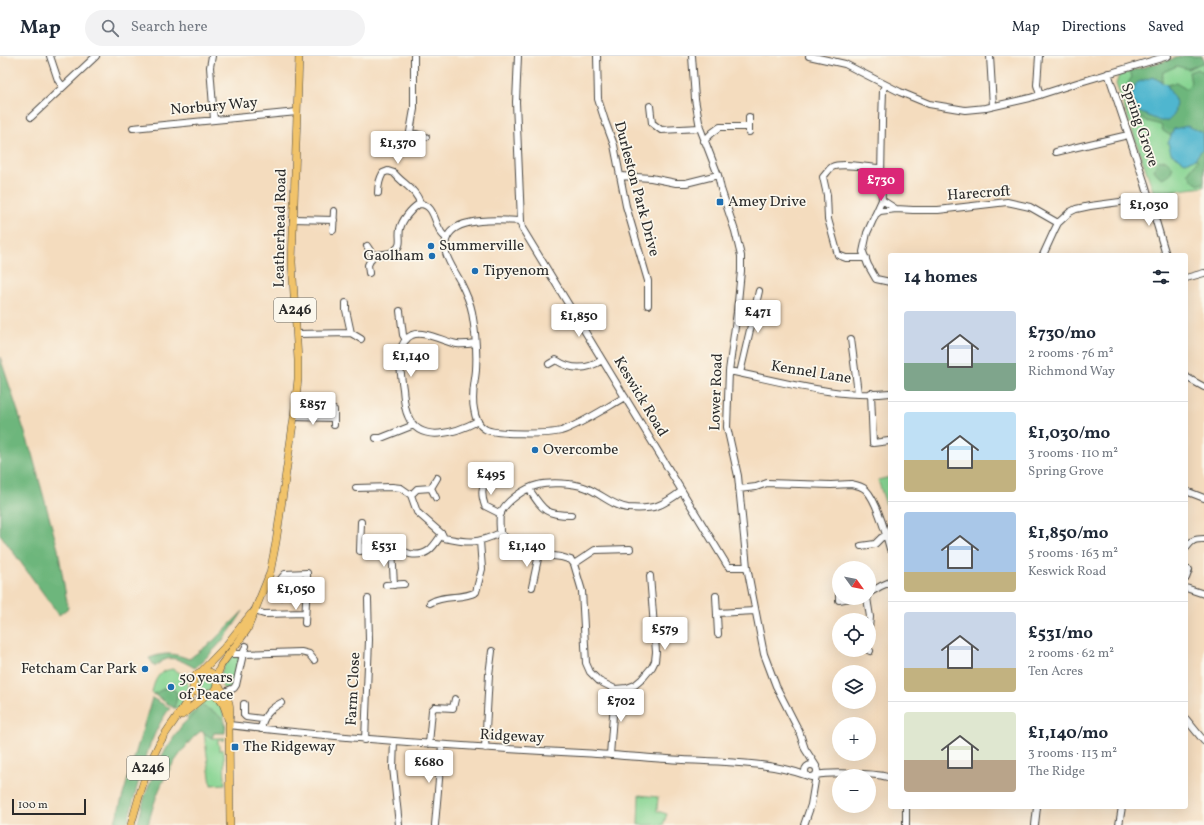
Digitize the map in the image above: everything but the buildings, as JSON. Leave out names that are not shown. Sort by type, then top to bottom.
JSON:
[{"type":"main road","name":"Leatherhead Road","points":[[254,611],[267,584],[276,542],[298,379],[297,334],[293,286],[293,219],[298,56]]},
{"type":"main road","name":"A246","points":[[217,681],[221,665],[247,630],[254,611]]},
{"type":"main road","name":"A246","points":[[202,671],[224,648],[241,625],[254,611]]},
{"type":"main road","points":[[229,725],[224,705],[218,697],[199,693],[194,687],[195,677],[202,671],[211,672],[229,699],[230,825]]},
{"type":"main road","points":[[209,694],[214,691],[217,681]]},
{"type":"main road","name":"A246","points":[[131,825],[153,756],[168,730],[190,698],[194,687]]},
{"type":"main road","name":"A246","points":[[178,717],[209,694]]},
{"type":"street","points":[[50,56],[58,80],[63,87]]},
{"type":"street","points":[[31,117],[96,56]]},
{"type":"street","points":[[212,56],[210,67],[214,120]]},
{"type":"street","points":[[414,56],[414,101],[410,132],[426,137]]},
{"type":"street","name":"Keswick Road","points":[[518,56],[516,102],[522,228],[728,566],[747,567]]},
{"type":"street","name":"Durleston Park Drive","points":[[597,56],[598,99],[614,146],[631,223],[648,281],[648,305]]},
{"type":"street","name":"Lower Road","points":[[692,56],[695,99],[700,128],[718,175],[738,241],[741,266],[738,312],[729,371],[727,427],[736,464],[747,567],[754,611],[764,654],[776,686],[799,731],[807,760],[806,773],[814,789]]},
{"type":"street","points":[[809,56],[845,64],[885,85],[929,104],[966,110],[993,106],[1040,95],[1108,73],[1168,56]]},
{"type":"street","points":[[990,56],[993,106]]},
{"type":"street","points":[[1039,56],[1038,85],[1040,95]]},
{"type":"street","name":"Spring Grove","points":[[1108,73],[1150,198],[1165,253]]},
{"type":"street","points":[[885,85],[883,90],[882,114],[882,200],[867,233],[863,252],[876,279],[888,282]]},
{"type":"street","points":[[650,106],[652,123],[661,130],[700,128]]},
{"type":"street","name":"Norbury Way","points":[[133,128],[297,112]]},
{"type":"street","points":[[704,141],[712,132],[720,127],[749,130],[749,117]]},
{"type":"street","points":[[1056,152],[1128,135]]},
{"type":"street","points":[[866,258],[846,258],[838,255],[828,219],[827,195],[823,177],[832,167],[847,165],[867,168],[881,168]]},
{"type":"street","points":[[378,193],[378,185],[381,177],[384,173],[391,172],[394,173],[419,198],[420,204]]},
{"type":"street","points":[[620,176],[651,178],[681,183],[693,182],[718,175]]},
{"type":"street","points":[[1044,253],[1058,223],[1070,212],[1083,207],[1150,198]]},
{"type":"street","points":[[882,200],[896,209]]},
{"type":"street","name":"Harecroft","points":[[874,216],[880,211],[896,209],[938,210],[1007,202],[1030,207],[1058,223]]},
{"type":"street","points":[[373,255],[393,252],[400,244],[401,225],[411,210],[420,204],[425,204],[430,210],[441,234],[447,238]]},
{"type":"street","points":[[333,230],[334,211]]},
{"type":"street","points":[[293,219],[334,220]]},
{"type":"street","points":[[521,221],[466,222],[452,230],[447,238],[445,248],[447,257],[465,290],[471,306],[476,369],[472,399],[478,421],[484,428],[491,432],[516,430],[559,432],[577,424],[625,397]]},
{"type":"street","points":[[366,246],[373,255]]},
{"type":"street","points":[[367,271],[373,255]]},
{"type":"street","points":[[1188,278],[1204,274]]},
{"type":"street","points":[[740,373],[759,291]]},
{"type":"street","points":[[346,303],[351,333]]},
{"type":"street","points":[[400,311],[398,320],[406,340]]},
{"type":"street","points":[[297,334],[351,333],[361,339]]},
{"type":"street","points":[[475,343],[457,344],[421,334],[413,335],[406,340],[402,347],[400,370],[406,412],[414,425],[425,432],[443,434],[459,430],[478,421]]},
{"type":"street","points":[[851,339],[858,393]]},
{"type":"street","points":[[552,361],[577,368],[592,366],[602,360]]},
{"type":"street","name":"Kennel Lane","points":[[729,371],[791,385],[858,393],[888,393]]},
{"type":"street","points":[[1188,378],[1204,386]]},
{"type":"street","points":[[871,393],[872,450]]},
{"type":"street","points":[[334,410],[334,425]]},
{"type":"street","points":[[294,417],[334,418]]},
{"type":"street","points":[[376,438],[381,438],[414,425]]},
{"type":"street","points":[[873,443],[888,441]]},
{"type":"street","points":[[490,474],[485,482],[482,497],[485,506],[501,514]]},
{"type":"street","points":[[431,488],[437,478]]},
{"type":"street","points":[[739,489],[756,487],[767,483],[780,482],[806,485],[859,485],[872,497],[888,542]]},
{"type":"street","points":[[500,533],[501,514],[505,505],[519,494],[537,485],[562,484],[583,487],[626,508],[656,507],[666,503],[682,491]]},
{"type":"street","points":[[356,488],[401,488],[411,495],[417,512],[442,534],[444,538],[465,543],[480,541],[500,533]]},
{"type":"street","points":[[411,495],[417,489],[431,488]]},
{"type":"street","points":[[431,488],[436,498]]},
{"type":"street","points":[[529,489],[540,505],[552,514],[572,515]]},
{"type":"street","points":[[1188,492],[1204,498]]},
{"type":"street","points":[[361,522],[360,551],[392,549],[410,554],[423,554],[429,551],[442,534]]},
{"type":"street","points":[[500,533],[523,552],[565,558],[574,564],[582,591],[586,663],[594,677],[615,689],[627,688],[638,682],[648,674],[655,661],[656,652],[650,576]]},
{"type":"street","points":[[861,546],[875,544],[886,535]]},
{"type":"street","points":[[1188,545],[1195,539],[1204,539]]},
{"type":"street","points":[[430,603],[438,598],[470,596],[476,592],[482,569],[480,541]]},
{"type":"street","points":[[392,549],[394,585]]},
{"type":"street","points":[[574,564],[595,550],[630,549]]},
{"type":"street","points":[[532,587],[539,554]]},
{"type":"street","points":[[267,584],[276,585],[285,574],[307,574],[305,623]]},
{"type":"street","points":[[279,597],[281,578]]},
{"type":"street","points":[[876,589],[888,583]]},
{"type":"street","points":[[386,585],[404,584]]},
{"type":"street","points":[[1188,589],[1204,594]]},
{"type":"street","points":[[716,596],[718,634]]},
{"type":"street","name":"Farm Close","points":[[365,740],[369,640],[368,599]]},
{"type":"street","points":[[254,611],[264,614],[305,613]]},
{"type":"street","points":[[717,613],[754,611]]},
{"type":"street","points":[[225,692],[232,689],[236,685],[246,646]]},
{"type":"street","points":[[485,748],[489,675],[492,651]]},
{"type":"street","points":[[229,654],[301,652],[309,654],[314,660]]},
{"type":"street","points":[[610,755],[615,689]]},
{"type":"street","points":[[429,744],[432,709],[435,707],[452,708],[455,699]]},
{"type":"street","points":[[261,729],[262,720],[270,710],[281,703]]},
{"type":"street","points":[[244,704],[244,716],[262,720]]},
{"type":"street","points":[[1188,722],[1204,742]]},
{"type":"street","name":"Ridgeway","points":[[229,725],[365,740],[755,765],[808,776]]},
{"type":"street","points":[[394,741],[393,767],[398,825]]},
{"type":"street","points":[[435,825],[442,745]]},
{"type":"street","name":"Lower Road","points":[[805,750],[816,767]]},
{"type":"street","points":[[806,767],[812,764],[826,773]]},
{"type":"street","name":"Ridgeway","points":[[794,772],[806,767]]},
{"type":"street","points":[[804,825],[818,771],[816,767]]},
{"type":"street","points":[[808,776],[812,777],[826,773],[876,775],[888,778]]},
{"type":"street","points":[[906,809],[906,825]]},
{"type":"street","points":[[1035,825],[1037,809]]},
{"type":"street","points":[[1119,825],[1122,809]]},
{"type":"green space","points":[[1183,56],[1202,56],[1204,61],[1204,187],[1154,193],[1116,84],[1119,75]]},
{"type":"green space","points":[[1183,56],[1202,56],[1204,62],[1188,69],[1177,66],[1163,72],[1162,82],[1153,77],[1176,102],[1167,85],[1176,83],[1186,89],[1191,84],[1189,72],[1197,69],[1204,72],[1204,182],[1199,185],[1193,181],[1188,173],[1198,160],[1195,159],[1203,148],[1174,129],[1171,136],[1163,131],[1161,125],[1147,121],[1128,111],[1125,97],[1127,86],[1132,77],[1130,71]]},
{"type":"green space","points":[[1166,160],[1173,167],[1170,174],[1162,178],[1154,170],[1158,161]]},
{"type":"green space","points":[[0,357],[32,454],[58,549],[68,608],[59,615],[0,534]]},
{"type":"green space","points":[[888,478],[888,511],[878,480]]},
{"type":"green space","points":[[243,611],[222,641],[195,668],[175,659],[160,662],[155,667],[149,658],[169,654],[178,655],[189,659],[213,641]]},
{"type":"green space","points":[[235,655],[240,658],[233,685],[227,690],[223,688],[221,684],[221,674],[224,665]]},
{"type":"green space","points":[[173,669],[184,677],[188,684],[188,693],[186,698],[178,708],[174,708],[152,693],[158,676],[164,671]]},
{"type":"green space","points":[[206,675],[212,677],[214,683],[212,689],[206,691],[200,689],[198,683],[200,677]]},
{"type":"green space","points":[[167,687],[176,691],[177,698],[174,708],[154,694]]},
{"type":"green space","points":[[152,698],[170,708],[162,720],[149,749],[139,779],[127,825],[114,825]]},
{"type":"green space","points":[[207,698],[212,698],[219,703],[226,728],[202,706],[188,719],[187,717]]},
{"type":"green space","points":[[202,706],[216,713],[222,719],[225,727],[225,733],[214,733],[212,738],[201,731],[192,739],[177,758],[166,776],[154,804],[148,825],[137,825],[145,795],[161,757],[182,725]]},
{"type":"green space","points":[[204,733],[212,738],[225,738],[224,740],[218,740],[218,744],[219,750],[223,750],[224,753],[225,784],[211,785]]},
{"type":"green space","points":[[639,795],[658,797],[657,811],[667,814],[663,825],[638,825]]},
{"type":"water","points":[[1153,77],[1167,85],[1176,102],[1174,115],[1168,121],[1160,121],[1139,112],[1131,98],[1136,83]]},
{"type":"water","points":[[1187,126],[1202,132],[1203,148],[1195,159],[1185,162],[1171,153],[1168,143],[1174,129]]},
{"type":"place","name":"Amey Drive","points":[[720,202]]},
{"type":"place","name":"Summerville","points":[[431,246]]},
{"type":"place","name":"Gaolham","points":[[432,256]]},
{"type":"place","name":"Tipyenom","points":[[475,271]]},
{"type":"place","name":"Overcombe","points":[[535,450]]},
{"type":"place","name":"Fetcham Car Park","points":[[145,669]]},
{"type":"place","name":"50 years of Peace","points":[[171,687]]},
{"type":"place","name":"The Ridgeway","points":[[235,747]]}]
